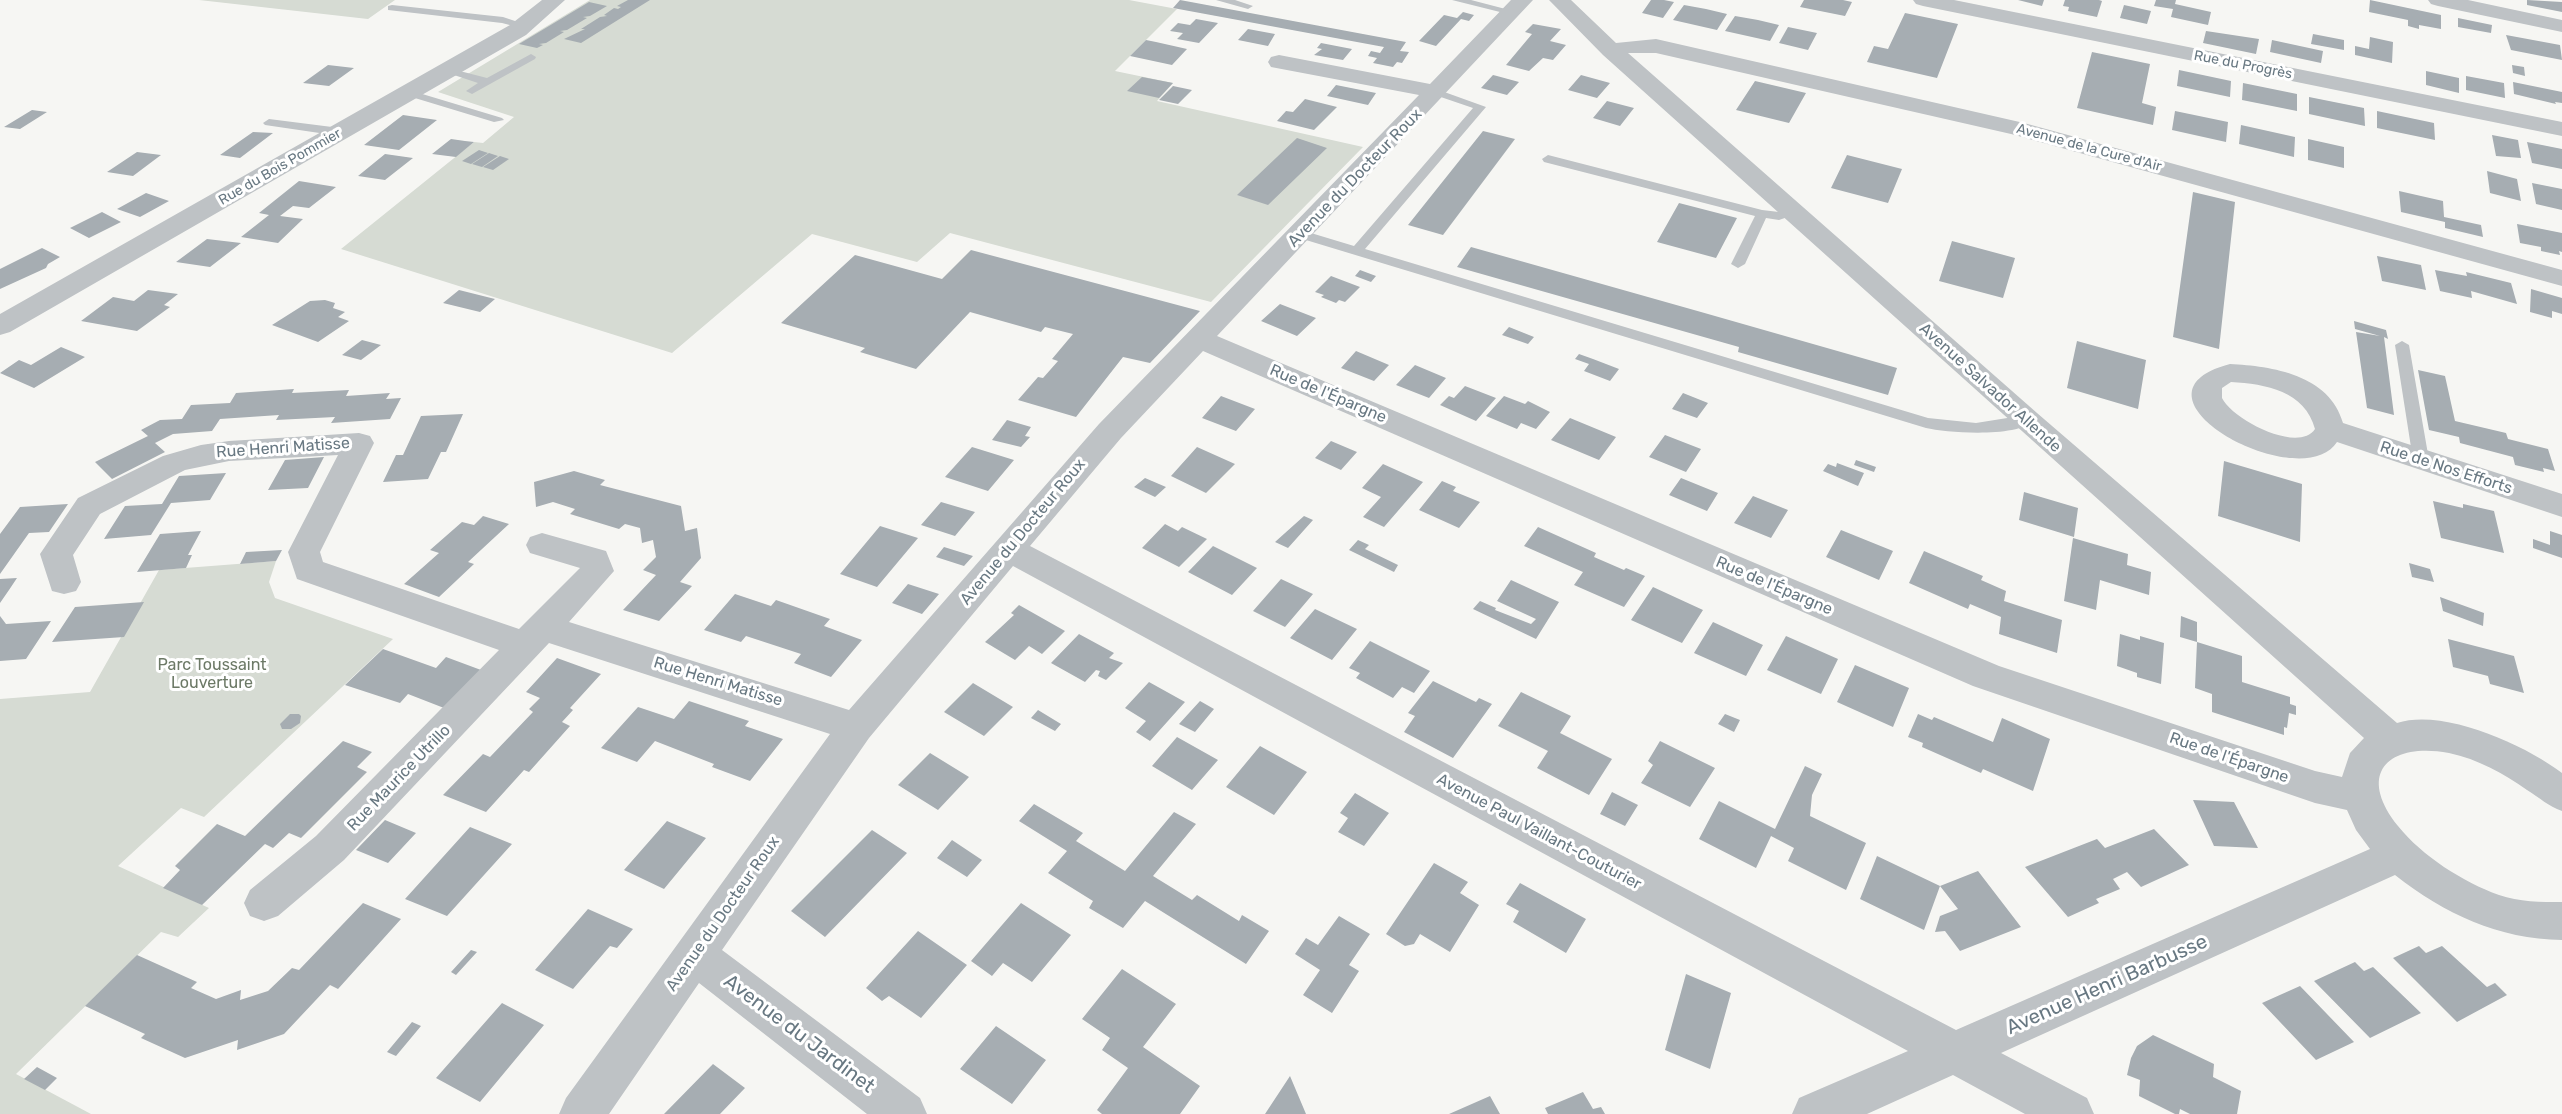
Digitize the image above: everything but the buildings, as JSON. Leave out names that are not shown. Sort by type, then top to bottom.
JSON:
[{"type":"street","name":"Rue du Bois Pommier","points":[[0,326],[525,26],[555,0]]},
{"type":"street","name":"Avenue Salvador Allende","points":[[1559,0],[1601,41],[1793,213],[2391,740]]},
{"type":"street","name":"Rue du Progrès","points":[[1923,0],[2562,129]]},
{"type":"street","points":[[2438,0],[2562,26]]},
{"type":"street","name":"Avenue Salvador Allende","points":[[1518,5],[1553,13],[1601,41]]},
{"type":"street","name":"Avenue du Docteur Roux","points":[[582,1114],[856,727],[1110,431],[1518,5]]},
{"type":"street","name":"Avenue de la Cure d'Air","points":[[1601,41],[1632,46],[1656,46],[2005,126],[2562,278]]},
{"type":"street","points":[[1279,62],[1436,92]]},
{"type":"street","name":"Rue de l'Épargne","points":[[1200,339],[1986,676],[2315,787],[2362,797]]},
{"type":"street","name":"Rue de Nos Efforts","points":[[2330,429],[2562,506]]},
{"type":"street","name":"Rue Henri Matisse","points":[[64,582],[56,554],[89,506],[174,463],[201,455],[229,451],[359,443],[304,552],[309,570],[856,727]]},
{"type":"street","points":[[536,637],[597,571],[594,560],[542,545]]},
{"type":"street","name":"Avenue Paul Vaillant-Couturier","points":[[1008,549],[2071,1114]]},
{"type":"street","name":"Rue Maurice Utrillo","points":[[264,903],[330,848],[536,637]]},
{"type":"street","points":[[2559,789],[2486,748],[2450,738],[2418,736],[2391,740],[2371,753],[2361,772],[2362,797],[2375,826],[2399,855],[2428,879],[2461,898],[2496,913],[2530,921],[2562,921]]},
{"type":"street","name":"Avenue Henri Barbusse","points":[[1815,1114],[2399,855]]},
{"type":"street","name":"Avenue du Jardinet","points":[[694,954],[904,1114]]},
{"type":"lane","points":[[1221,0],[1248,6]]},
{"type":"lane","points":[[1457,0],[1518,5]]},
{"type":"lane","points":[[392,8],[503,20],[525,26]]},
{"type":"lane","points":[[472,91],[531,57]]},
{"type":"lane","points":[[448,71],[489,81]]},
{"type":"lane","points":[[1357,251],[1480,107],[1436,92]]},
{"type":"lane","points":[[409,93],[498,120]]},
{"type":"lane","points":[[268,123],[340,132]]},
{"type":"lane","points":[[1548,159],[1762,214],[1779,216],[1793,213]]},
{"type":"lane","points":[[1738,264],[1762,214]]},
{"type":"lane","points":[[1301,234],[1944,428],[1975,430],[2026,420]]},
{"type":"lane","points":[[2402,345],[2421,460]]},
{"type":"green space","points":[[199,0],[395,0],[368,19]]},
{"type":"green space","points":[[590,0],[1129,0],[1177,9],[1115,71],[1173,83],[1157,101],[1363,147],[1211,302],[950,233],[917,262],[812,234],[672,353],[341,249],[474,142],[483,143],[514,117],[438,92]]},
{"type":"green space","name":"Parc Toussaint Louverture","points":[[276,561],[269,582],[275,598],[393,639],[204,817],[181,808],[118,866],[209,908],[178,937],[161,932],[16,1074],[91,1114],[0,1114],[0,699],[90,692],[159,570]]}]
